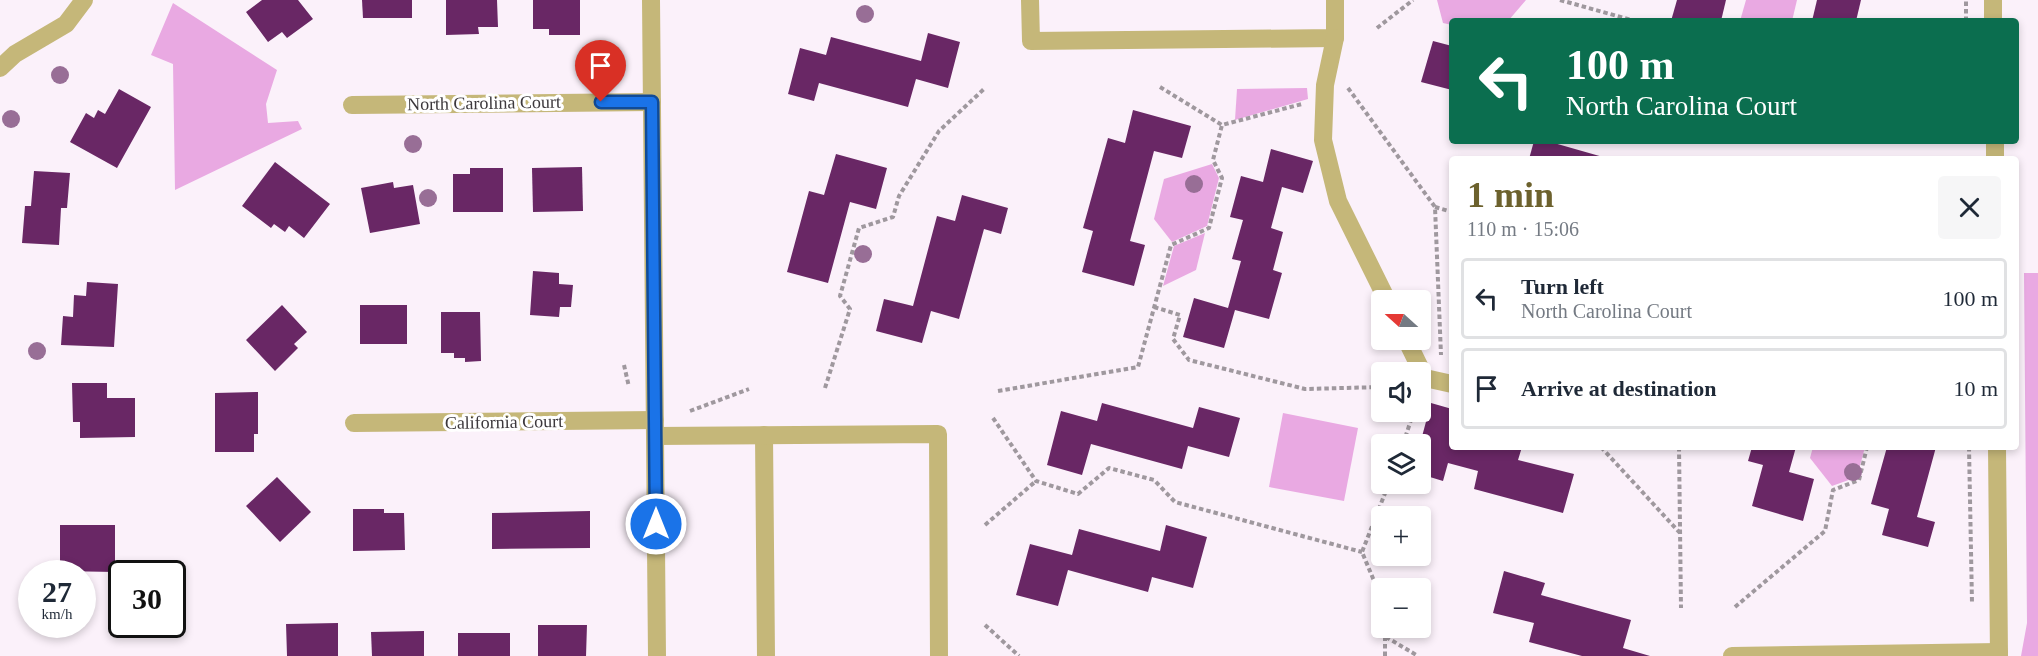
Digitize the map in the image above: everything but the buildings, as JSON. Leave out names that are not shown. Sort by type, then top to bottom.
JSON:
[{"type":"street","points":[[0,68],[15,54],[66,24],[84,0]]},
{"type":"street","points":[[651,0],[657,656]]},
{"type":"street","points":[[1030,0],[1030,41],[1335,38]]},
{"type":"street","points":[[1335,0],[1335,38],[1325,85],[1323,140],[1338,201],[1382,290]]},
{"type":"street","points":[[1993,0],[1994,18]]},
{"type":"street","name":"North Carolina Court","points":[[352,105],[652,102]]},
{"type":"street","points":[[1431,379],[1449,383]]},
{"type":"street","name":"California Court","points":[[354,423],[655,428],[764,435],[938,434],[939,656]]},
{"type":"street","points":[[764,435],[766,656]]},
{"type":"street","points":[[1732,656],[1999,654],[1997,450]]},
{"type":"path","points":[[1377,28],[1413,0]]},
{"type":"path","points":[[1560,0],[1624,18]]},
{"type":"path","points":[[1966,0],[1966,18]]},
{"type":"path","points":[[1346,84],[1435,207],[1442,350],[1440,360],[1431,371]]},
{"type":"path","points":[[1160,87],[1222,125],[1308,102],[1325,85]]},
{"type":"path","points":[[825,388],[850,309],[840,296],[859,228],[893,217],[899,196],[939,131],[984,89]]},
{"type":"path","points":[[998,391],[1138,367],[1171,244],[1209,228],[1222,178],[1213,160],[1222,125]]},
{"type":"path","points":[[1435,207],[1449,211]]},
{"type":"path","points":[[1154,307],[1180,315],[1173,339],[1190,360],[1305,389],[1371,387]]},
{"type":"path","points":[[624,365],[631,394]]},
{"type":"path","points":[[681,414],[748,389]]},
{"type":"path","points":[[993,418],[1036,481],[1078,494],[1109,468],[1154,480],[1175,502],[1362,552]]},
{"type":"path","points":[[1604,450],[1680,534]]},
{"type":"path","points":[[1679,450],[1681,608]]},
{"type":"path","points":[[1735,607],[1825,531],[1833,490],[1859,480],[1866,450]]},
{"type":"path","points":[[1969,450],[1972,603]]},
{"type":"path","points":[[985,525],[1036,481]]},
{"type":"path","points":[[1373,578],[1362,552],[1385,494]]},
{"type":"path","points":[[986,625],[1019,656]]},
{"type":"path","points":[[1384,656],[1386,638]]},
{"type":"path","points":[[1388,638],[1418,656]]},
{"type":"shaded area","points":[[1437,0],[1526,0],[1511,18],[1449,18],[1449,24],[1443,23]]},
{"type":"shaded area","points":[[1746,0],[1797,0],[1793,18],[1741,18]]},
{"type":"shaded area","points":[[173,3],[277,70],[266,104],[268,123],[298,121],[302,129],[175,190],[173,64],[151,55]]},
{"type":"shaded area","points":[[1307,88],[1308,99],[1235,120],[1237,89]]},
{"type":"shaded area","points":[[1212,164],[1219,178],[1207,226],[1172,242],[1154,219],[1164,179]]},
{"type":"shaded area","points":[[1205,233],[1196,270],[1163,286],[1174,246]]},
{"type":"shaded area","points":[[2024,273],[2038,273],[2038,656],[2021,656],[2027,623]]},
{"type":"shaded area","points":[[1283,413],[1358,428],[1344,501],[1269,487]]},
{"type":"shaded area","points":[[1812,450],[1864,450],[1857,477],[1832,486],[1810,458]]},
{"type":"route","points":[[601,102],[652,102],[656,524]]}]
